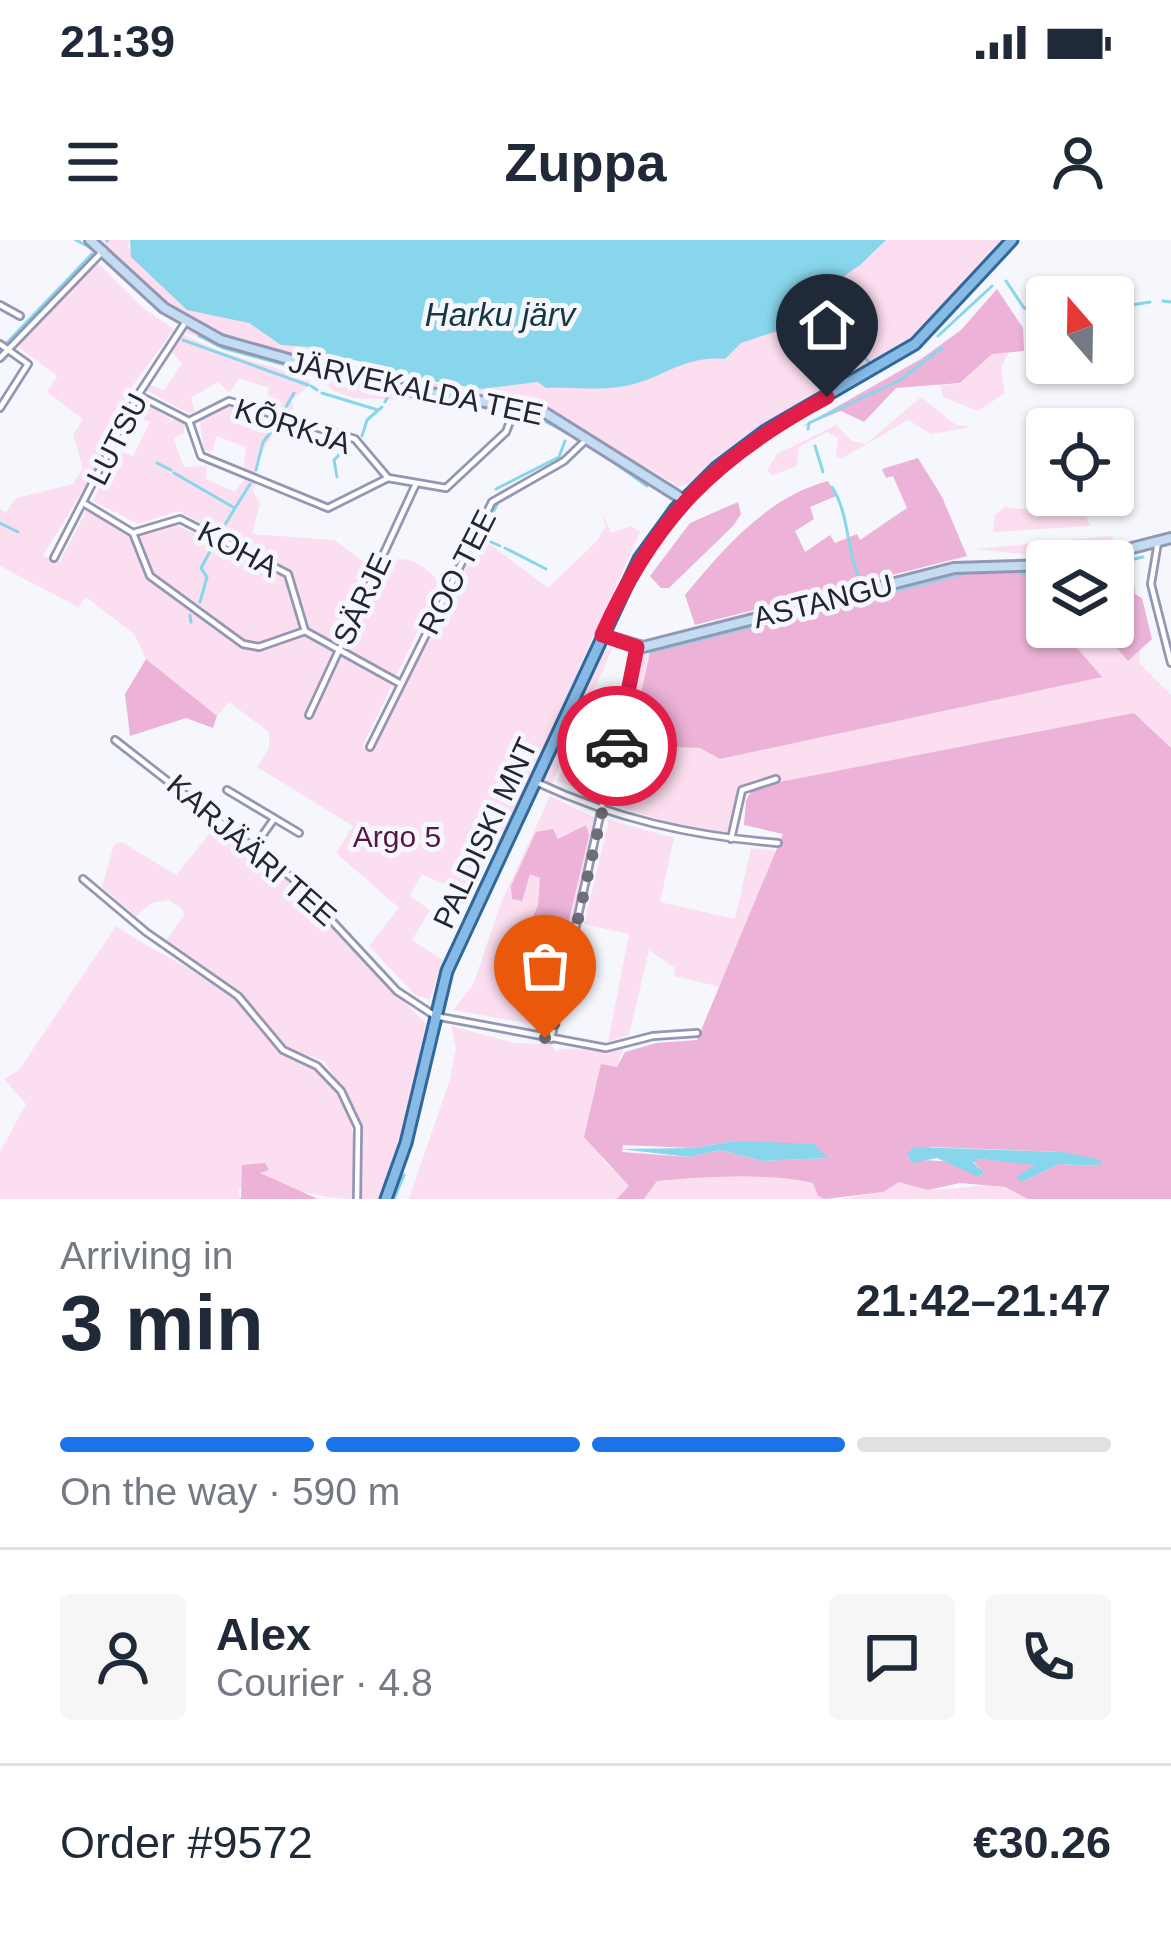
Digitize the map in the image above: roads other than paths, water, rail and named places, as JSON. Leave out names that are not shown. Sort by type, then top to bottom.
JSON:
[{"type":"main road","name":"PALDISKI MNT","points":[[386,1199],[406,1143],[447,971],[639,559],[684,500],[748,443],[915,344],[1012,240]]},
{"type":"street","name":"JÄRVEKALDA TEE","points":[[90,240],[186,322],[235,345],[359,380],[552,416],[684,500]]},
{"type":"street","points":[[0,358],[4,347],[104,250]]},
{"type":"street","points":[[0,305],[20,316]]},
{"type":"street","name":"LUTSU","points":[[53,558],[138,395],[186,322]]},
{"type":"street","points":[[0,409],[28,364],[4,347]]},
{"type":"street","name":"KÕRKJA","points":[[138,395],[189,421],[201,456],[322,507],[338,506],[388,478],[355,440],[229,401],[189,421]]},
{"type":"street","points":[[388,478],[440,488],[454,482],[506,432],[516,406]]},
{"type":"street","name":"ROO TEE","points":[[370,747],[492,502],[564,461],[587,438]]},
{"type":"street","name":"SÄRJE","points":[[309,715],[416,484]]},
{"type":"street","points":[[85,504],[133,533],[150,576],[243,644],[259,647],[305,631],[399,683]]},
{"type":"street","name":"KOHA","points":[[133,533],[180,519],[288,574],[305,631]]},
{"type":"street","points":[[1134,548],[1171,538]]},
{"type":"street","points":[[1158,542],[1150,584],[1171,664]]},
{"type":"street","name":"ASTANGU","points":[[637,647],[954,568],[1026,564]]},
{"type":"street","points":[[551,1039],[637,647],[602,635]]},
{"type":"street","points":[[1158,647],[1166,644]]},
{"type":"street","name":"KARJÄÄRI TEE","points":[[115,740],[254,847],[345,931],[397,991],[435,1016]]},
{"type":"street","points":[[731,839],[742,790],[776,779]]},
{"type":"street","points":[[535,782],[603,811],[693,836],[778,843]]},
{"type":"street","points":[[227,790],[299,833]]},
{"type":"street","points":[[254,847],[274,819]]},
{"type":"street","points":[[83,879],[146,932],[238,996],[284,1050],[317,1066],[341,1091],[358,1127],[357,1199]]},
{"type":"street","points":[[435,1016],[606,1048],[653,1036],[697,1033]]},
{"type":"water","name":"Harku järv","points":[[130,240],[886,240],[860,265],[793,311],[777,331],[741,343],[725,359],[685,364],[615,387],[546,388],[538,382],[482,389],[398,376],[357,361],[314,354],[309,347],[281,345],[249,323],[187,310],[131,257]]},
{"type":"water","points":[[734,1141],[814,1144],[828,1158],[762,1161],[720,1150],[689,1157],[620,1149],[693,1148]]},
{"type":"water","points":[[914,1147],[1063,1152],[1101,1160],[1100,1166],[1059,1164],[1022,1182],[1016,1177],[1035,1165],[980,1159],[972,1162],[984,1172],[979,1177],[937,1158],[912,1163],[907,1154]]},
{"type":"waterway","points":[[76,240],[93,249]]},
{"type":"waterway","points":[[0,350],[92,254]]},
{"type":"waterway","points":[[1006,281],[1026,309]]},
{"type":"waterway","points":[[938,336],[992,286]]},
{"type":"waterway","points":[[1163,301],[1171,302]]},
{"type":"waterway","points":[[1134,305],[1150,302]]},
{"type":"waterway","points":[[793,312],[793,360],[853,346],[872,365]]},
{"type":"waterway","points":[[199,336],[223,348],[394,394],[508,409]]},
{"type":"waterway","points":[[183,340],[308,385]]},
{"type":"waterway","points":[[808,429],[809,423],[900,380],[942,348]]},
{"type":"waterway","points":[[385,365],[394,382]]},
{"type":"waterway","points":[[311,386],[317,390]]},
{"type":"waterway","points":[[283,412],[294,393]]},
{"type":"waterway","points":[[322,393],[378,410]]},
{"type":"waterway","points":[[385,402],[387,398]]},
{"type":"waterway","points":[[362,436],[367,420],[382,407]]},
{"type":"waterway","points":[[529,413],[575,437]]},
{"type":"waterway","points":[[256,470],[263,442],[278,423]]},
{"type":"waterway","points":[[496,489],[559,457],[565,441]]},
{"type":"waterway","points":[[337,477],[334,460],[350,444]]},
{"type":"waterway","points":[[815,446],[823,472]]},
{"type":"waterway","points":[[592,447],[647,486]]},
{"type":"waterway","points":[[157,463],[171,470]]},
{"type":"waterway","points":[[174,473],[233,507]]},
{"type":"waterway","points":[[221,531],[250,484]]},
{"type":"waterway","points":[[832,487],[854,565],[864,583]]},
{"type":"waterway","points":[[472,551],[499,501]]},
{"type":"waterway","points":[[0,523],[18,532]]},
{"type":"waterway","points":[[480,537],[500,546]]},
{"type":"waterway","points":[[200,602],[207,577],[201,568],[213,546]]},
{"type":"waterway","points":[[505,548],[546,569]]},
{"type":"waterway","points":[[1134,559],[1143,557]]},
{"type":"waterway","points":[[1009,570],[1026,575]]},
{"type":"waterway","points":[[650,652],[969,572]]},
{"type":"waterway","points":[[190,615],[191,622]]},
{"type":"waterway","points":[[394,1199],[404,1175]]},
{"type":"park label","name":"Argo 5","points":[[397,836]]}]
